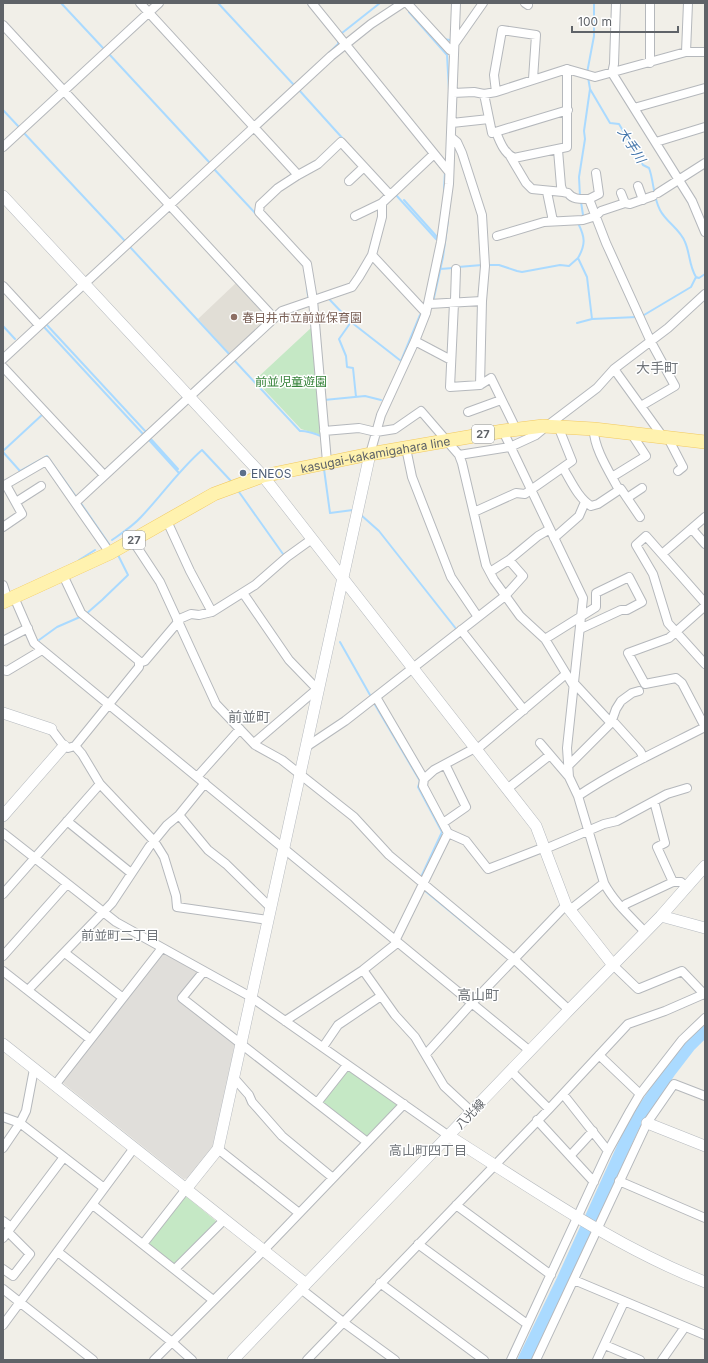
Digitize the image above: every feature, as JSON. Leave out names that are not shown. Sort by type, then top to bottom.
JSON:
[{"type":"main road","name":"kasugai-kakamigahara line","points":[[8,600],[110,553],[214,494],[263,476],[370,454],[502,431],[549,426],[594,429],[705,442]]},
{"type":"street","points":[[140,3],[298,175]]},
{"type":"street","points":[[3,147],[158,3]]},
{"type":"street","points":[[312,3],[450,172]]},
{"type":"street","points":[[3,359],[311,73],[345,43],[403,3]]},
{"type":"street","points":[[407,3],[450,50],[454,48],[483,3]]},
{"type":"street","points":[[143,1244],[218,1148],[266,923],[271,908],[284,849],[317,690],[370,454],[381,415],[415,341],[429,304],[441,242],[450,172],[456,3]]},
{"type":"street","points":[[616,3],[614,64],[612,73],[692,201],[705,232]]},
{"type":"street","points":[[650,3],[650,62]]},
{"type":"street","points":[[686,52],[688,3]]},
{"type":"street","points":[[3,25],[274,318]]},
{"type":"street","points":[[496,92],[494,75],[502,30],[536,35],[533,79]]},
{"type":"street","points":[[453,93],[474,92],[484,94],[496,92],[567,69],[595,77],[686,52],[705,52]]},
{"type":"street","points":[[510,156],[514,158],[567,147],[567,69]]},
{"type":"street","points":[[634,108],[705,88]]},
{"type":"street","points":[[484,94],[492,133],[568,110]]},
{"type":"street","points":[[452,123],[489,119]]},
{"type":"street","points":[[656,142],[705,127]]},
{"type":"street","points":[[496,132],[502,147],[510,156],[526,183],[532,189],[547,192],[563,192],[568,193],[578,199],[589,199],[599,194],[596,173]]},
{"type":"street","points":[[452,136],[457,142],[462,153],[482,215],[485,266],[482,302],[480,385]]},
{"type":"street","points":[[327,462],[313,300],[307,264],[259,212],[260,206],[274,192],[298,175],[318,164],[341,142],[390,195]]},
{"type":"street","points":[[558,150],[561,186],[563,192]]},
{"type":"street","points":[[355,216],[382,203],[434,154]]},
{"type":"street","points":[[497,236],[544,222],[583,220],[596,216],[601,211],[625,203],[630,204],[643,200],[656,195],[705,163]]},
{"type":"street","points":[[349,181],[364,167]]},
{"type":"street","points":[[638,186],[643,200]]},
{"type":"street","points":[[547,192],[554,221]]},
{"type":"street","points":[[621,193],[625,203]]},
{"type":"street","points":[[3,196],[263,476],[536,826],[568,908],[613,965],[638,988],[682,971],[705,994],[665,1011],[628,1024],[563,1094],[380,1283],[308,1360]]},
{"type":"street","points":[[589,199],[606,243],[651,342],[675,386],[641,406]]},
{"type":"street","points":[[76,502],[282,311],[352,287],[372,255],[382,217],[382,203]]},
{"type":"street","points":[[372,255],[426,313]]},
{"type":"street","points":[[456,269],[450,387],[480,385],[491,378],[516,429]]},
{"type":"street","points":[[3,286],[39,325]]},
{"type":"street","points":[[458,455],[510,447],[536,435],[597,388],[614,369],[668,328],[705,294]]},
{"type":"street","points":[[429,304],[482,302]]},
{"type":"street","points":[[415,341],[451,360]]},
{"type":"street","points":[[3,367],[104,475]]},
{"type":"street","points":[[614,369],[665,437],[683,467],[678,470]]},
{"type":"street","points":[[468,412],[501,400]]},
{"type":"street","points":[[324,431],[359,428],[376,432],[395,429],[421,411],[458,455],[462,464],[486,566],[494,580],[520,616],[545,640],[573,684],[612,721],[640,751],[644,758]]},
{"type":"street","points":[[474,512],[516,493],[525,494],[563,468],[572,460],[549,426]]},
{"type":"street","points":[[594,429],[598,449],[612,477],[619,490],[621,489],[640,517]]},
{"type":"street","points":[[502,431],[583,598],[567,748],[569,777]]},
{"type":"street","points":[[612,477],[646,456],[631,433]]},
{"type":"street","points":[[406,448],[412,477],[450,577],[478,617]]},
{"type":"street","points":[[3,527],[22,514],[5,485],[46,461],[76,502],[110,553]]},
{"type":"street","points":[[563,468],[585,502],[591,506],[598,504],[619,490]]},
{"type":"street","points":[[16,502],[41,486]]},
{"type":"street","points":[[627,498],[642,488]]},
{"type":"street","points":[[554,538],[580,516],[585,502]]},
{"type":"street","points":[[662,554],[705,517]]},
{"type":"street","points":[[167,521],[190,571],[212,612]]},
{"type":"street","points":[[490,572],[509,560],[538,536],[550,529]]},
{"type":"street","points":[[692,529],[705,544]]},
{"type":"street","points":[[578,796],[644,758],[705,727],[682,683],[676,678],[645,684],[628,653],[669,638],[676,632],[705,605],[646,536],[636,545],[653,574],[668,623],[676,632],[705,664]]},
{"type":"street","points":[[139,663],[145,661],[177,621],[191,614],[199,615],[212,612],[256,585],[288,557],[312,539]]},
{"type":"street","points":[[132,541],[160,582],[216,704],[254,743],[282,760],[354,818],[389,855],[514,959],[569,1010]]},
{"type":"street","points":[[306,747],[345,721],[505,596],[523,576],[509,560]]},
{"type":"street","points":[[63,575],[81,613],[139,661],[139,663]]},
{"type":"street","points":[[545,640],[596,607],[596,593],[629,576],[642,602],[580,629]]},
{"type":"street","points":[[3,586],[8,600],[28,628],[34,643],[530,1051]]},
{"type":"street","points":[[243,593],[289,660],[317,690]]},
{"type":"street","points":[[3,641],[28,628]]},
{"type":"street","points":[[461,630],[524,710]]},
{"type":"street","points":[[3,670],[7,671],[42,650]]},
{"type":"street","points":[[3,816],[109,704],[139,666],[139,663]]},
{"type":"street","points":[[424,779],[434,770],[475,749],[566,674]]},
{"type":"street","points":[[254,743],[317,690]]},
{"type":"street","points":[[568,766],[612,721],[616,709],[621,701],[632,693],[639,691]]},
{"type":"street","points":[[376,697],[424,779],[423,786],[448,833],[466,841],[488,869],[604,824],[617,821],[667,794],[687,788]]},
{"type":"street","points":[[698,716],[705,709]]},
{"type":"street","points":[[3,713],[51,729],[70,746],[82,754],[100,784],[154,841],[164,857],[176,896],[177,907],[268,920]]},
{"type":"street","points":[[197,777],[240,729]]},
{"type":"street","points":[[540,743],[569,777],[578,796],[604,882],[609,893],[645,932]]},
{"type":"street","points":[[507,789],[550,755]]},
{"type":"street","points":[[443,823],[466,807],[445,764]]},
{"type":"street","points":[[28,990],[112,903],[154,841],[179,815],[205,783]]},
{"type":"street","points":[[3,894],[100,784]]},
{"type":"street","points":[[654,801],[665,842],[657,846],[673,882]]},
{"type":"street","points":[[179,815],[208,850],[226,864],[271,908]]},
{"type":"street","points":[[67,822],[131,873]]},
{"type":"street","points":[[3,833],[116,922],[251,997],[286,1020],[347,1065],[449,1136],[596,1228],[651,1258],[705,1282]]},
{"type":"street","points":[[286,1020],[363,970],[396,942],[422,883],[448,833]]},
{"type":"street","name":"八光線","points":[[233,1360],[704,870]]},
{"type":"street","points":[[426,1054],[514,959],[568,908],[604,882]]},
{"type":"street","points":[[622,908],[626,904],[673,882],[681,882],[687,887]]},
{"type":"street","points":[[3,956],[67,884]]},
{"type":"street","points":[[661,916],[705,928]]},
{"type":"street","points":[[55,1085],[162,948]]},
{"type":"street","points":[[65,953],[123,998]]},
{"type":"street","points":[[363,970],[395,1015],[415,1037],[444,1086],[472,1112]]},
{"type":"street","points":[[3,971],[90,1039]]},
{"type":"street","points":[[204,971],[182,998],[367,1142]]},
{"type":"street","points":[[323,1047],[338,1025],[381,996]]},
{"type":"street","points":[[510,1360],[579,1218],[608,1151],[640,1094],[682,1040],[705,1018]]},
{"type":"street","points":[[3,1044],[264,1250],[343,1322],[389,1358]]},
{"type":"street","points":[[599,1055],[640,1094]]},
{"type":"street","points":[[317,1103],[347,1065]]},
{"type":"street","points":[[3,1148],[20,1123],[26,1111],[34,1069]]},
{"type":"street","points":[[511,1072],[549,1108]]},
{"type":"street","points":[[234,1078],[249,1095],[252,1102],[282,1136],[333,1178]]},
{"type":"street","points":[[536,1360],[574,1280],[596,1228],[647,1123],[674,1084],[705,1096]]},
{"type":"street","points":[[563,1094],[608,1151]]},
{"type":"street","points":[[154,1360],[264,1250],[404,1104]]},
{"type":"street","points":[[3,1117],[20,1123],[104,1188]]},
{"type":"street","points":[[537,1120],[594,1182]]},
{"type":"street","points":[[647,1123],[705,1146]]},
{"type":"street","points":[[570,1156],[593,1131]]},
{"type":"street","points":[[3,1325],[134,1148]]},
{"type":"street","points":[[218,1148],[299,1213]]},
{"type":"street","points":[[7,1232],[64,1157]]},
{"type":"street","points":[[619,1181],[705,1218]]},
{"type":"street","points":[[93,1205],[214,1300]]},
{"type":"street","points":[[456,1205],[551,1275]]},
{"type":"street","points":[[175,1270],[225,1219]]},
{"type":"street","points":[[3,1221],[7,1232],[30,1254],[13,1276],[3,1269]]},
{"type":"street","points":[[418,1244],[527,1324]]},
{"type":"street","points":[[58,1252],[172,1342],[192,1360]]},
{"type":"street","points":[[574,1280],[705,1335]]},
{"type":"street","points":[[380,1283],[484,1360]]},
{"type":"street","points":[[3,1289],[93,1360]]},
{"type":"street","points":[[597,1360],[624,1302]]},
{"type":"street","points":[[662,1360],[685,1327]]},
{"type":"street","points":[[605,1344],[640,1360]]},
{"type":"shaded area","name":"春日井市立前並保育園","points":[[237,282],[268,315],[269,319],[230,354],[198,319]]},
{"type":"shaded area","points":[[162,953],[165,953],[198,971],[199,974],[179,999],[235,1044],[214,1144],[189,1178],[184,1179],[63,1083],[63,1080]]},
{"type":"green space","name":"前並児童遊園","points":[[312,327],[321,435],[301,429],[255,380]]},
{"type":"green space","points":[[347,1070],[397,1103],[397,1106],[368,1137],[365,1137],[323,1104],[323,1100]]},
{"type":"green space","points":[[187,1197],[216,1221],[216,1223],[177,1264],[174,1264],[149,1245],[149,1241],[184,1198]]},
{"type":"waterway","points":[[61,3],[103,48]]},
{"type":"waterway","points":[[218,3],[293,84]]},
{"type":"waterway","points":[[342,33],[380,3]]},
{"type":"waterway","name":"大手川","points":[[587,73],[594,36],[594,3]]},
{"type":"waterway","points":[[409,12],[447,55],[449,90]]},
{"type":"waterway","points":[[443,39],[450,40]]},
{"type":"waterway","points":[[329,53],[338,44],[338,40]]},
{"type":"waterway","points":[[109,54],[209,162]]},
{"type":"waterway","name":"大手川","points":[[588,77],[590,89],[610,123],[619,124],[643,165],[649,168],[660,210],[683,237],[696,277],[699,278],[705,274]]},
{"type":"waterway","points":[[580,196],[579,177],[585,139],[584,131],[590,89]]},
{"type":"waterway","points":[[299,90],[345,141]]},
{"type":"waterway","points":[[3,110],[18,126]]},
{"type":"waterway","points":[[24,133],[124,240]]},
{"type":"waterway","points":[[214,169],[257,215]]},
{"type":"waterway","points":[[444,189],[445,172]]},
{"type":"waterway","points":[[396,195],[436,239]]},
{"type":"waterway","points":[[404,200],[438,238]]},
{"type":"waterway","points":[[581,202],[583,215],[581,218]]},
{"type":"waterway","points":[[433,302],[443,257],[448,220]]},
{"type":"waterway","points":[[578,223],[584,240],[578,258],[587,277],[592,319]]},
{"type":"waterway","points":[[130,247],[230,355]]},
{"type":"waterway","points":[[487,265],[499,265],[522,272],[560,265],[569,266],[578,258]]},
{"type":"waterway","points":[[458,267],[482,265]]},
{"type":"waterway","points":[[440,269],[453,268]]},
{"type":"waterway","points":[[644,315],[691,287],[696,277]]},
{"type":"waterway","points":[[307,286],[308,296]]},
{"type":"waterway","points":[[327,299],[329,299],[351,322],[401,361],[420,315]]},
{"type":"waterway","points":[[577,323],[592,319],[637,317]]},
{"type":"waterway","points":[[351,322],[339,339],[346,356],[347,367],[353,368],[356,397]]},
{"type":"waterway","points":[[46,324],[146,432],[145,434]]},
{"type":"waterway","points":[[3,326],[15,339]]},
{"type":"waterway","points":[[44,327],[143,434]]},
{"type":"waterway","points":[[234,360],[300,431],[311,432],[321,436],[321,438]]},
{"type":"waterway","points":[[324,401],[365,396],[381,400]]},
{"type":"waterway","points":[[3,451],[43,414]]},
{"type":"waterway","points":[[150,438],[178,469]]},
{"type":"waterway","points":[[149,440],[179,473]]},
{"type":"waterway","points":[[112,540],[138,520],[202,450],[231,481]]},
{"type":"waterway","points":[[3,452],[20,471],[47,456],[77,498]]},
{"type":"waterway","points":[[324,469],[330,513],[353,510]]},
{"type":"waterway","points":[[239,492],[283,554]]},
{"type":"waterway","points":[[80,502],[109,544]]},
{"type":"waterway","points":[[361,515],[379,531],[457,630]]},
{"type":"waterway","points":[[79,560],[95,550]]},
{"type":"waterway","points":[[86,614],[128,575],[118,555]]},
{"type":"waterway","points":[[39,640],[57,627],[80,617]]},
{"type":"waterway","points":[[340,642],[370,695]]},
{"type":"waterway","points":[[374,703],[420,781],[418,787],[442,832],[421,877]]},
{"type":"waterway","points":[[424,890],[480,936]]},
{"type":"waterway","points":[[524,1360],[563,1280],[634,1124],[669,1072],[689,1046],[705,1030]]},
{"type":"place","name":"春日井市立前並保育園","points":[[234,317]]},
{"type":"place","name":"ENEOS","points":[[243,473]]},
{"type":"district","name":"大手町","points":[[657,367]]},
{"type":"district","name":"前並町","points":[[249,716]]},
{"type":"district","name":"前並町二丁目","points":[[120,935]]},
{"type":"district","name":"高山町","points":[[478,994]]},
{"type":"district","name":"高山町四丁目","points":[[428,1150]]}]
